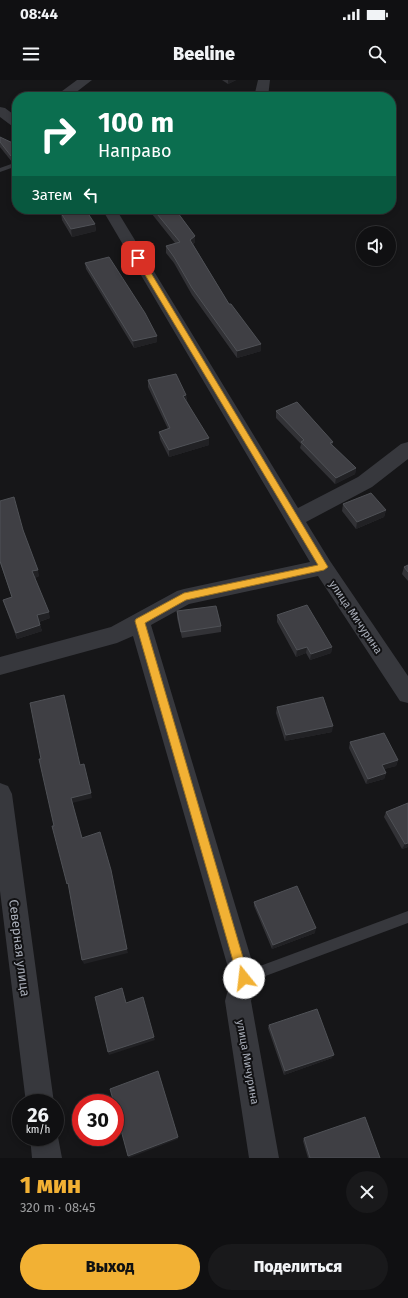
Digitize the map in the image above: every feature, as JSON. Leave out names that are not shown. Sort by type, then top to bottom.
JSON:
[{"type":"street","points":[[68,92],[86,80]]},
{"type":"street","points":[[263,92],[264,80]]},
{"type":"street","points":[[0,112],[12,120]]},
{"type":"street","name":"улица Мичурина","points":[[111,214],[294,519],[408,694]]},
{"type":"street","points":[[294,519],[365,482],[408,448]]},
{"type":"street","points":[[0,666],[117,634],[184,597],[324,567]]},
{"type":"street","points":[[140,621],[244,978]]},
{"type":"street","name":"Северная улица","points":[[0,794],[39,1094]]},
{"type":"street","name":"улица Мичурина","points":[[244,978],[238,1001],[264,1158]]},
{"type":"street","points":[[45,1146],[47,1158]]},
{"type":"lane","points":[[0,170],[12,166]]},
{"type":"lane","points":[[244,978],[408,917]]},
{"type":"building","points":[[0,137],[12,143],[12,156],[11,156],[0,142]]},
{"type":"building","points":[[62,214],[88,214],[95,224],[71,229]]},
{"type":"building","points":[[157,214],[179,214],[195,236],[190,240],[229,304],[231,304],[261,344],[237,351],[192,288],[166,246],[180,242]]},
{"type":"building","points":[[109,257],[145,313],[157,336],[133,341],[85,263]]},
{"type":"building","points":[[176,374],[186,395],[183,396],[209,438],[169,450],[159,432],[170,428],[148,380]]},
{"type":"building","points":[[297,402],[333,442],[330,443],[356,468],[336,478],[301,442],[304,440],[276,411]]},
{"type":"building","points":[[371,493],[386,510],[357,522],[343,504]]},
{"type":"building","points":[[14,497],[23,530],[38,570],[32,571],[49,612],[37,615],[40,625],[16,633],[3,600],[12,597],[0,561],[0,501]]},
{"type":"building","points":[[408,565],[408,572],[404,567]]},
{"type":"building","points":[[307,605],[332,647],[311,654],[307,647],[297,650],[277,615]]},
{"type":"building","points":[[216,606],[221,626],[181,632],[177,611]]},
{"type":"building","points":[[64,695],[80,765],[84,764],[91,793],[71,798],[82,838],[100,832],[111,870],[127,949],[82,960],[68,883],[67,884],[52,826],[54,826],[39,759],[41,759],[30,703]]},
{"type":"building","points":[[323,697],[333,726],[286,735],[277,707]]},
{"type":"building","points":[[384,733],[398,760],[382,765],[386,773],[368,779],[350,742]]},
{"type":"building","points":[[408,803],[408,843],[405,844],[386,812]]},
{"type":"building","points":[[297,886],[316,928],[273,945],[254,902]]},
{"type":"building","points":[[122,988],[126,1003],[143,997],[154,1037],[108,1052],[95,997]]},
{"type":"building","points":[[317,1009],[334,1055],[285,1071],[269,1025]]},
{"type":"building","points":[[158,1071],[178,1137],[128,1156],[124,1141],[124,1094],[111,1094],[110,1089]]},
{"type":"building","points":[[365,1117],[380,1158],[310,1158],[304,1138]]},
{"type":"route","points":[[138,258],[324,567],[184,597],[140,621],[244,978]]}]
